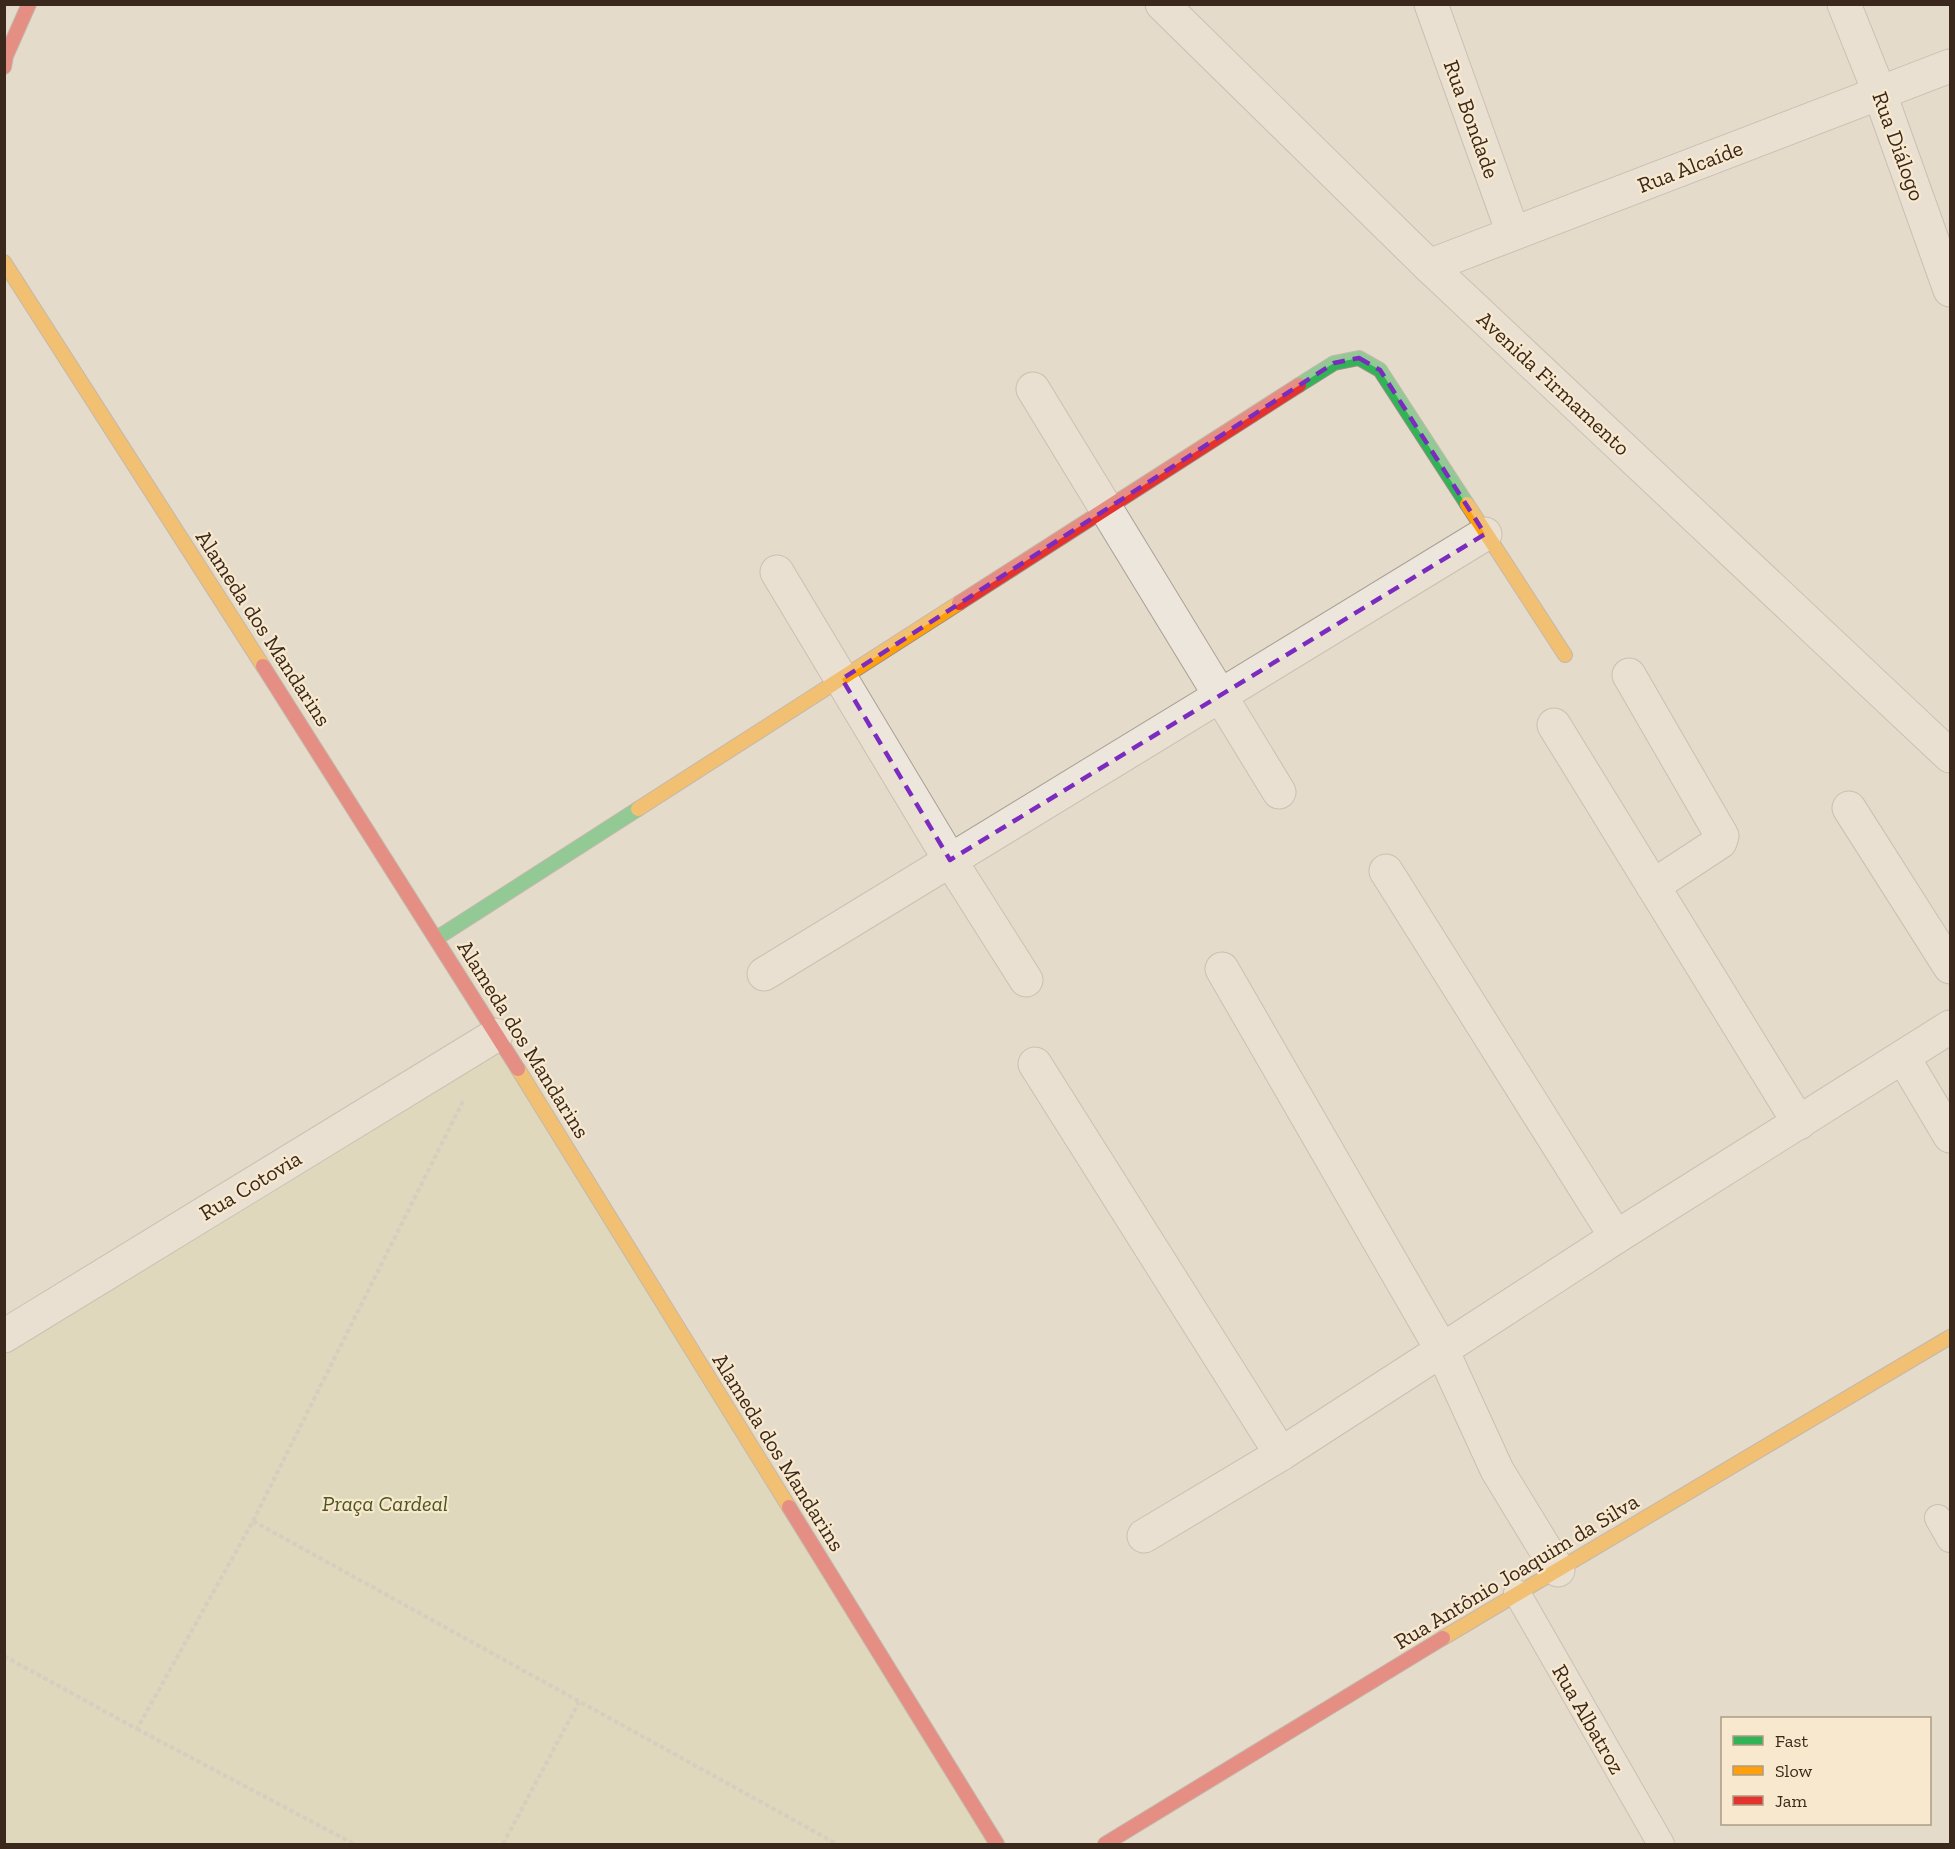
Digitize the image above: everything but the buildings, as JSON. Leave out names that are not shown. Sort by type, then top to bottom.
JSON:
[{"type":"street","points":[[4,67],[6,56],[29,4]]},
{"type":"street","name":"Avenida Firmamento","points":[[1162,4],[1430,266],[1950,756]]},
{"type":"street","name":"Rua Bondade","points":[[1431,4],[1513,232]]},
{"type":"street","name":"Rua Diálogo","points":[[1844,4],[1880,94],[1950,290]]},
{"type":"street","name":"Rua Alcaíde","points":[[1430,266],[1513,232],[1950,66]]},
{"type":"street","name":"Alameda dos Mandarins","points":[[4,262],[437,938],[997,1845]]},
{"type":"street","points":[[437,938],[1334,363],[1359,358],[1380,370],[1565,655]]},
{"type":"street","points":[[1033,389],[1279,792]]},
{"type":"street","points":[[764,974],[1485,534]]},
{"type":"street","points":[[777,573],[1026,980]]},
{"type":"street","points":[[1629,675],[1722,836],[1720,842],[1653,886]]},
{"type":"street","points":[[1554,725],[1799,1123]]},
{"type":"street","points":[[1850,808],[1950,967]]},
{"type":"street","points":[[1386,871],[1616,1237]]},
{"type":"street","points":[[1222,969],[1442,1350],[1497,1470],[1558,1570]]},
{"type":"street","points":[[1144,1536],[1281,1454],[1616,1237],[1950,1027]]},
{"type":"street","name":"Rua Cotovia","points":[[4,1336],[496,1035]]},
{"type":"street","points":[[1903,1057],[1950,1136]]},
{"type":"street","points":[[1035,1064],[1281,1454]]},
{"type":"street","name":"Rua Antônio Joaquim da Silva","points":[[1105,1845],[1517,1593],[1950,1337]]},
{"type":"lane","name":"Rua Albatroz","points":[[1517,1593],[1661,1845]]},
{"type":"path","points":[[137,1730],[253,1521],[465,1098]]},
{"type":"path","points":[[253,1521],[837,1845]]},
{"type":"path","points":[[4,1656],[137,1730],[354,1845]]},
{"type":"path","points":[[503,1845],[579,1702]]},
{"type":"highlighted area","points":[[1359,358],[1380,370],[1485,534],[950,860],[842,679],[1334,363]]},
{"type":"green space","name":"Praça Cardeal","points":[[496,1035],[997,1844],[5,1844],[5,1336]]},
{"type":"traffic: fast","points":[[1299,385],[1334,363],[1359,358],[1380,370],[1467,504]]},
{"type":"traffic: fast","points":[[437,938],[638,809]]},
{"type":"traffic: slow","points":[[4,262],[263,666]]},
{"type":"traffic: slow","points":[[1467,504],[1565,655]]},
{"type":"traffic: slow","points":[[638,809],[959,603]]},
{"type":"traffic: slow","points":[[518,1069],[789,1507]]},
{"type":"traffic: slow","points":[[1443,1638],[1950,1337]]},
{"type":"traffic: jam","points":[[4,67],[6,56],[29,4]]},
{"type":"traffic: jam","points":[[959,603],[1299,385]]},
{"type":"traffic: jam","points":[[263,666],[518,1069]]},
{"type":"traffic: jam","points":[[789,1507],[997,1844]]},
{"type":"traffic: jam","points":[[1105,1844],[1443,1638]]}]
